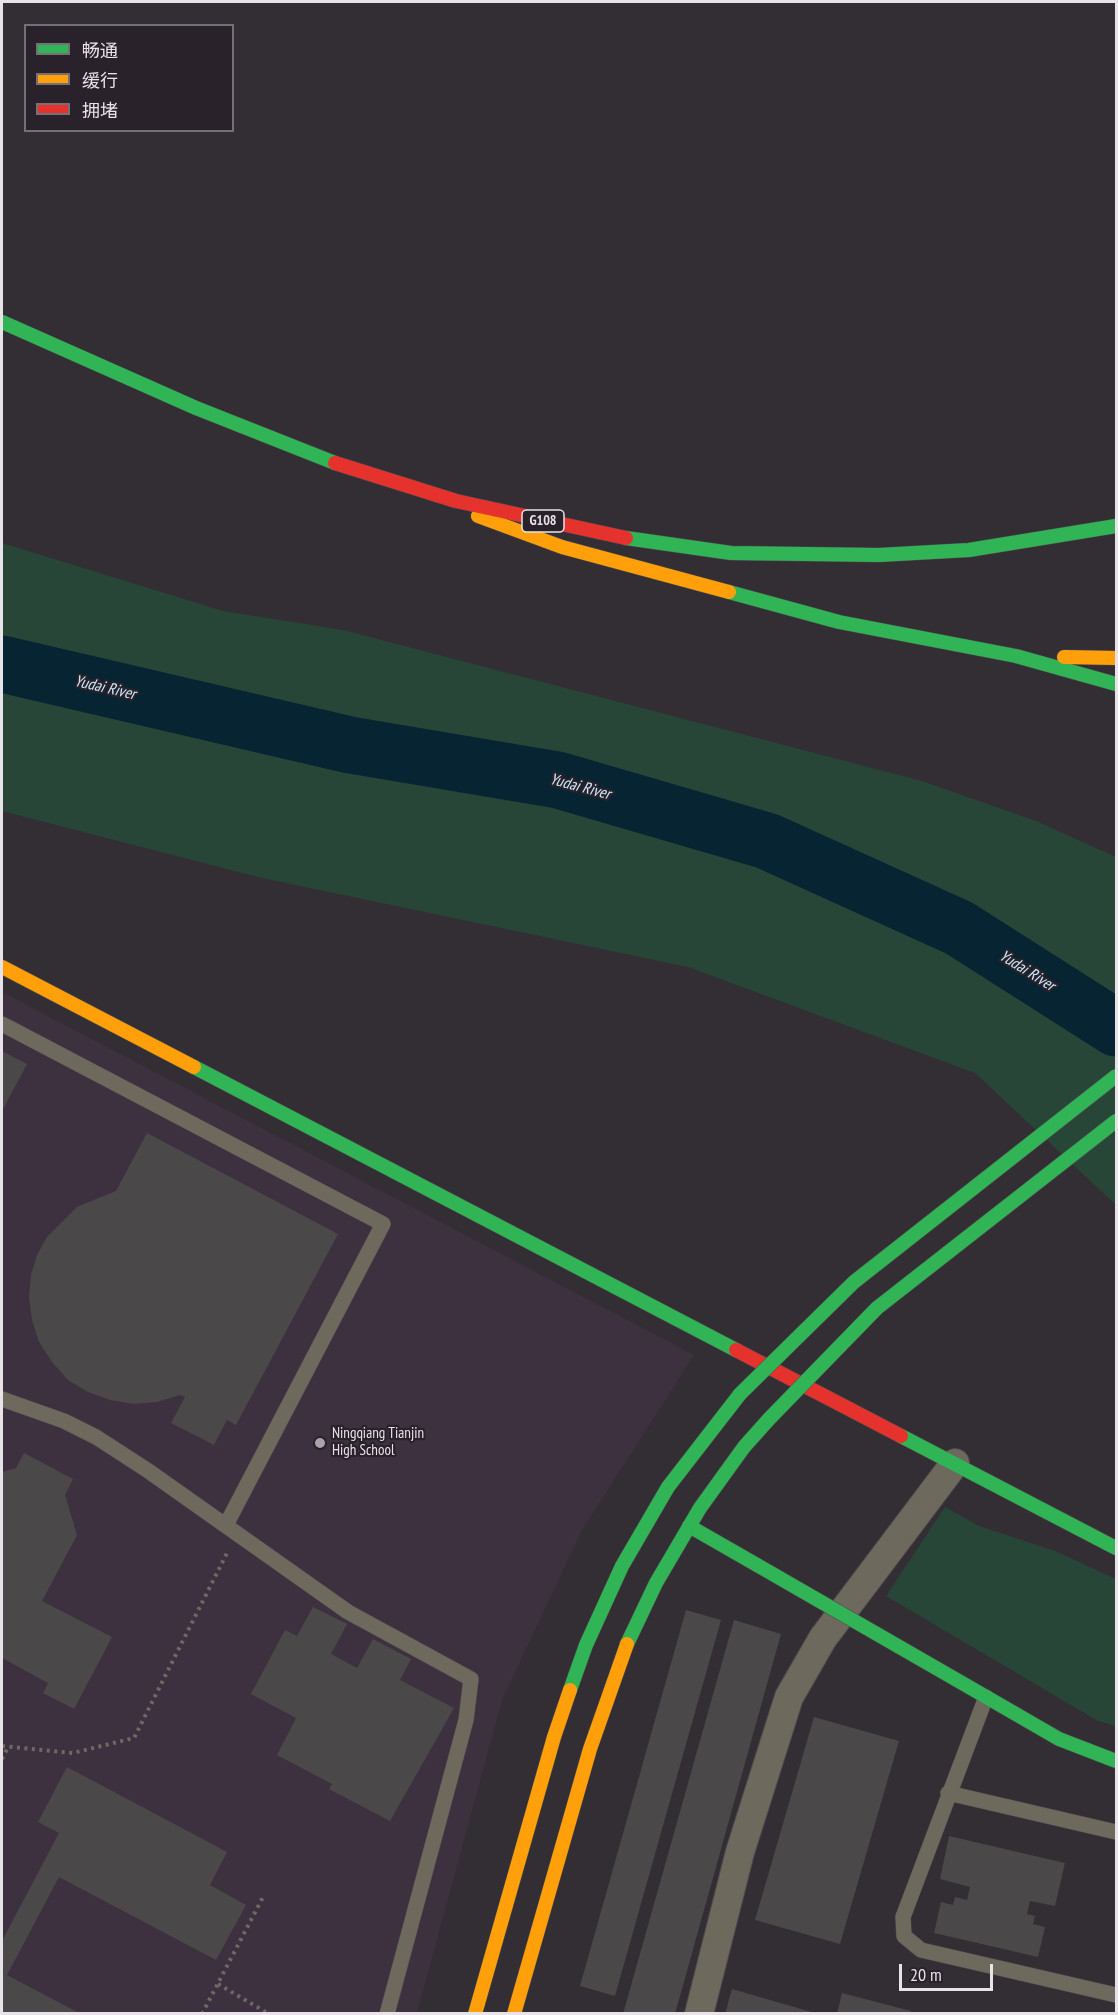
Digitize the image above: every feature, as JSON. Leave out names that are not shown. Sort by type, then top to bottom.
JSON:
[{"type":"main road","name":"G108","points":[[2,322],[196,408],[344,467],[456,501],[590,531],[680,548],[731,553],[879,555],[969,550],[1116,526]]},
{"type":"main road","points":[[344,467],[562,547],[839,622],[1016,656],[1116,684]]},
{"type":"main road","points":[[1016,656],[1116,658]]},
{"type":"main road","points":[[2,967],[1116,1548]]},
{"type":"main road","points":[[475,2013],[554,1737],[586,1645],[622,1566],[668,1487],[715,1424],[741,1394],[854,1282],[1116,1076]]},
{"type":"main road","points":[[514,2013],[590,1749],[620,1659],[656,1583],[689,1526],[744,1447],[877,1308],[1116,1121]]},
{"type":"main road","points":[[689,1526],[1059,1739],[1116,1761]]},
{"type":"street","points":[[699,2013],[740,1852],[789,1697],[823,1638],[955,1463]]},
{"type":"lane","points":[[2,1024],[383,1224],[231,1529]]},
{"type":"lane","points":[[2,1399],[64,1421],[96,1437],[348,1612],[471,1679],[466,1720],[387,2013]]},
{"type":"lane","points":[[986,1697],[903,1917],[904,1936],[921,1950],[1116,1995]]},
{"type":"lane","points":[[948,1793],[1116,1832]]},
{"type":"path","points":[[2,1746],[73,1753],[134,1738],[231,1529]]},
{"type":"path","points":[[2,1759],[8,1747]]},
{"type":"path","points":[[202,2013],[263,1897]]},
{"type":"path","points":[[218,1984],[269,2013]]},
{"type":"shaded area","name":"Ningqiang Tianjin High School","points":[[2,992],[694,1355],[582,1530],[502,1700],[417,2013],[2,2013]]},
{"type":"green space","points":[[2,543],[223,611],[343,630],[922,781],[1036,821],[1116,857],[1116,1205],[975,1073],[688,967],[262,878],[2,811]]},
{"type":"green space","points":[[945,1507],[979,1526],[1055,1551],[1116,1579],[1116,1726],[1098,1721],[886,1596]]},
{"type":"building","points":[[2,1051],[27,1064],[2,1111]]},
{"type":"building","points":[[147,1133],[338,1234],[236,1425],[227,1420],[214,1445],[171,1423],[185,1397],[180,1395],[157,1402],[134,1404],[110,1400],[88,1392],[68,1380],[39,1342],[32,1320],[29,1297],[31,1275],[37,1255],[47,1237],[77,1207],[116,1191]]},
{"type":"building","points":[[24,1453],[73,1479],[65,1495],[77,1535],[42,1601],[112,1637],[74,1709],[43,1693],[48,1683],[2,1658],[2,1472],[16,1468]]},
{"type":"building","points":[[313,1607],[347,1624],[331,1654],[357,1668],[373,1639],[411,1659],[400,1680],[454,1708],[390,1821],[329,1789],[332,1784],[277,1755],[296,1718],[251,1694],[285,1630],[297,1636]]},
{"type":"building","points":[[686,1610],[721,1620],[615,1996],[580,1986]]},
{"type":"building","points":[[734,1620],[781,1634],[675,2014],[623,2014]]},
{"type":"building","points":[[814,1717],[899,1741],[840,1944],[755,1920]]},
{"type":"building","points":[[67,1767],[227,1852],[210,1885],[246,1905],[216,1960],[59,1877],[7,1975],[81,2014],[2,2014],[2,1941],[59,1833],[38,1822]]},
{"type":"building","points":[[949,1836],[1065,1863],[1055,1906],[1030,1901],[1027,1914],[1035,1916],[1033,1924],[1045,1927],[1038,1957],[934,1933],[941,1902],[953,1905],[955,1897],[967,1900],[970,1887],[940,1879]]},
{"type":"building","points":[[732,1989],[815,2013],[815,2014],[725,2014]]},
{"type":"building","points":[[842,1993],[911,2011],[910,2014],[837,2014]]},
{"type":"waterway","name":"Yudai River","points":[[2,664],[350,745],[558,780],[767,841],[959,928],[1116,1028]]},
{"type":"traffic: fast","points":[[2,322],[196,408],[335,463]]},
{"type":"traffic: fast","points":[[626,538],[731,553],[879,555],[969,550],[1116,526]]},
{"type":"traffic: fast","points":[[729,592],[839,622],[1016,656],[1116,684]]},
{"type":"traffic: fast","points":[[194,1067],[736,1350]]},
{"type":"traffic: fast","points":[[740,1394],[854,1282],[1116,1076]]},
{"type":"traffic: fast","points":[[769,1419],[877,1308],[1116,1121]]},
{"type":"traffic: fast","points":[[570,1690],[586,1645],[622,1566],[668,1487],[740,1394]]},
{"type":"traffic: fast","points":[[627,1644],[656,1583],[700,1508],[744,1447],[769,1419]]},
{"type":"traffic: fast","points":[[901,1436],[1116,1548]]},
{"type":"traffic: fast","points":[[689,1526],[757,1565]]},
{"type":"traffic: fast","points":[[757,1565],[969,1687]]},
{"type":"traffic: fast","points":[[969,1687],[1059,1739],[1116,1761]]},
{"type":"traffic: slow","points":[[478,516],[562,547],[729,592]]},
{"type":"traffic: slow","points":[[1064,657],[1116,658]]},
{"type":"traffic: slow","points":[[2,967],[194,1067]]},
{"type":"traffic: slow","points":[[514,2014],[590,1749],[627,1644]]},
{"type":"traffic: slow","points":[[475,2014],[554,1737],[570,1690]]},
{"type":"traffic: jam","points":[[335,463],[456,501],[626,538]]},
{"type":"traffic: jam","points":[[736,1350],[901,1436]]},
{"type":"place","name":"Ningqiang Tianjin High School","points":[[320,1443]]}]
